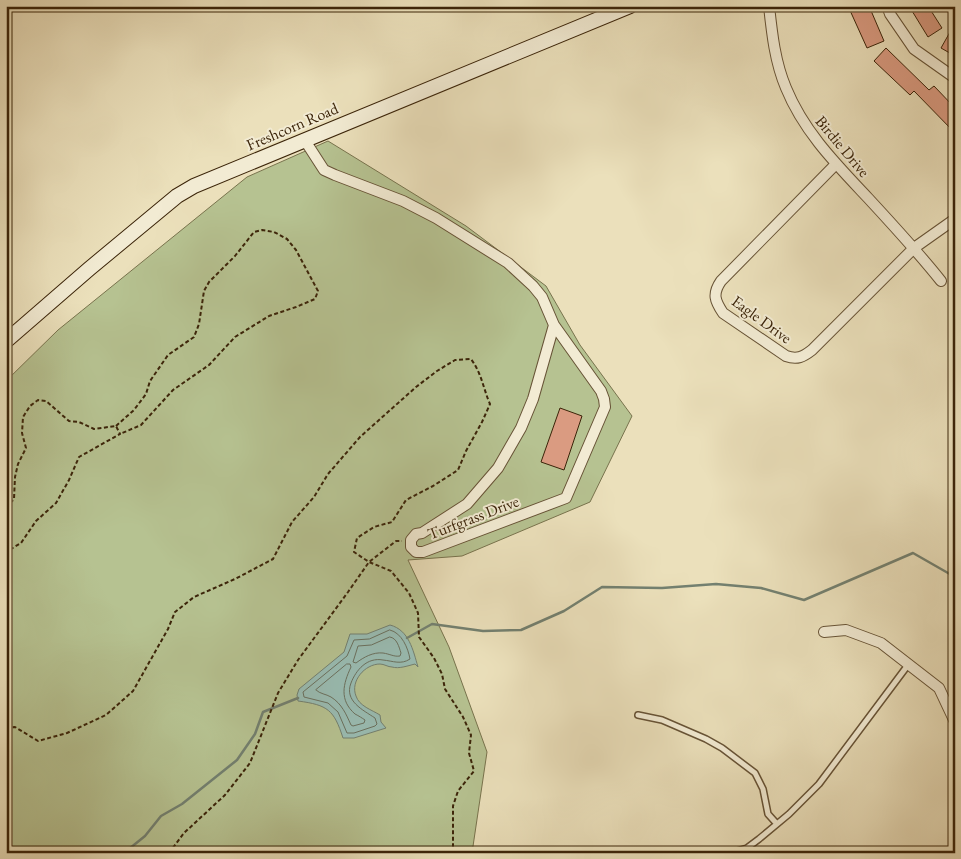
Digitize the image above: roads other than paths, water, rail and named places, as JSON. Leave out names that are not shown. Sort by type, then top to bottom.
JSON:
[{"type":"street","name":"Freshcorn Road","points":[[6,341],[177,196],[194,186],[630,6]]},
{"type":"street","name":"Birdie Drive","points":[[769,6],[775,55],[786,88],[805,127],[836,164],[914,248],[941,281]]},
{"type":"street","points":[[887,6],[890,14],[914,49],[955,78]]},
{"type":"street","name":"Turfgrass Drive","points":[[304,139],[324,170],[403,201],[436,218],[521,273],[542,297],[554,325],[601,391],[604,399],[605,407],[566,498],[422,552],[416,552],[411,547],[411,540],[416,534],[422,533],[467,504],[498,468],[521,428],[533,399],[554,325]]},
{"type":"street","name":"Eagle Drive","points":[[836,164],[716,288],[715,297],[723,313],[786,356],[796,359],[812,350],[914,248],[955,219]]},
{"type":"street","points":[[824,632],[846,630],[881,643],[939,688],[955,722]]},
{"type":"lane","points":[[730,853],[747,848],[789,814],[819,784],[908,664]]},
{"type":"lane","points":[[638,715],[662,720],[706,739],[722,748],[756,773],[763,789],[768,814],[777,824]]},
{"type":"water","points":[[390,625],[402,631],[406,636],[418,667],[415,664],[397,668],[380,664],[364,670],[355,685],[356,696],[363,705],[380,715],[381,722],[386,728],[354,738],[343,738],[333,715],[328,710],[298,701],[299,689],[344,652],[350,634],[367,634]]},
{"type":"waterway","points":[[407,638],[432,624],[483,631],[521,630],[564,611],[602,587],[662,588],[716,584],[761,588],[804,600],[913,553],[955,577]]},
{"type":"waterway","points":[[124,853],[145,836],[161,816],[182,804],[237,760],[255,734],[263,712],[298,698]]}]
